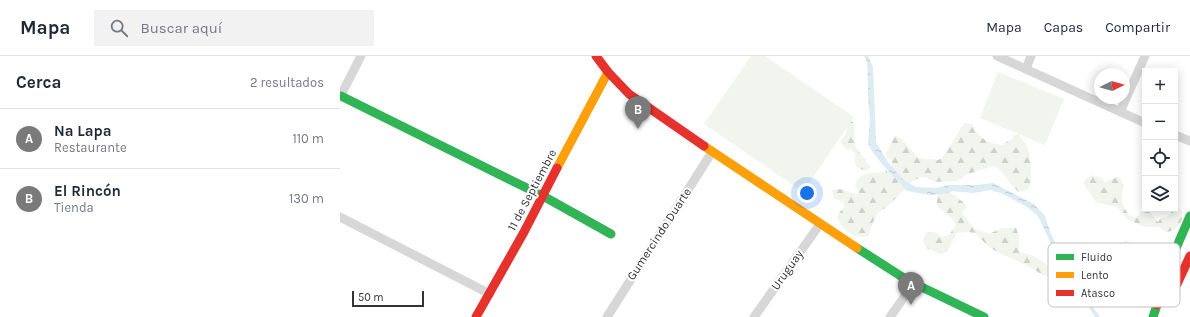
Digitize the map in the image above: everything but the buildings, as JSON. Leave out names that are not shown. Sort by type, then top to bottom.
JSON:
[{"type":"main road","points":[[596,56],[608,72],[629,94],[712,152],[871,258],[914,283],[979,316]]},
{"type":"main road","name":"11 de Septiembre","points":[[476,317],[543,196],[608,72]]},
{"type":"main road","points":[[340,97],[543,196],[611,234]]},
{"type":"main road","points":[[1178,243],[1190,216]]},
{"type":"main road","points":[[1180,278],[1190,256]]},
{"type":"main road","points":[[1153,317],[1156,307]]},
{"type":"street","points":[[340,97],[361,56]]},
{"type":"street","points":[[997,56],[1142,122]]},
{"type":"street","points":[[1026,69],[1031,56]]},
{"type":"street","points":[[1120,112],[1145,56]]},
{"type":"street","points":[[1178,136],[1190,141]]},
{"type":"street","name":"Gumercindo Duarte","points":[[607,317],[712,152]]},
{"type":"street","points":[[340,217],[490,294]]},
{"type":"street","name":"Uruguay","points":[[754,317],[820,224]]},
{"type":"street","points":[[890,317],[914,283]]},
{"type":"green space","points":[[751,56],[765,56],[854,117],[803,192],[704,124]]},
{"type":"green space","points":[[998,72],[1064,99],[1045,145],[980,118]]},
{"type":"green space","points":[[849,121],[853,122],[854,125],[855,146],[871,167],[866,171],[856,166],[856,154],[851,150],[846,149],[840,142],[845,136]]},
{"type":"green space","points":[[964,123],[972,124],[980,136],[987,141],[1002,145],[1013,138],[1014,135],[1019,134],[1027,147],[1030,157],[1031,182],[1028,188],[1019,192],[1012,186],[1001,171],[993,166],[968,174],[956,181],[935,182],[927,178],[920,177],[912,182],[876,216],[868,236],[862,237],[853,235],[843,227],[837,218],[845,206],[843,202],[834,198],[832,190],[843,189],[857,194],[859,192],[855,185],[860,177],[868,173],[886,173],[885,170],[889,170],[892,165],[892,160],[887,158],[886,154],[895,135],[902,139],[918,158],[938,160],[943,157]]},
{"type":"green space","points":[[1092,175],[1101,178],[1105,182],[1117,177],[1120,178],[1124,186],[1122,190],[1122,202],[1130,216],[1137,218],[1141,211],[1150,212],[1158,222],[1161,218],[1167,217],[1171,212],[1178,212],[1179,208],[1182,211],[1181,222],[1174,230],[1166,232],[1159,227],[1146,227],[1133,222],[1127,219],[1117,207],[1097,203],[1085,186],[1084,181]]},
{"type":"green space","points":[[948,192],[956,196],[966,205],[963,215],[975,229],[989,234],[1002,228],[1016,228],[1019,236],[1019,252],[1035,257],[1044,263],[1048,267],[1048,276],[1043,275],[1022,263],[999,253],[989,247],[975,233],[957,233],[947,252],[941,254],[926,248],[923,240],[926,233],[935,232],[943,237],[949,235],[956,225],[953,219],[939,208],[937,204],[937,193]]},
{"type":"green space","points":[[1125,240],[1132,243],[1124,243]]},
{"type":"water","points":[[864,56],[868,56],[873,67],[876,142],[888,162],[905,181],[916,187],[936,188],[949,185],[977,185],[993,183],[1034,204],[1045,216],[1056,243],[1051,243],[1038,216],[1027,207],[1001,193],[990,190],[973,193],[952,191],[944,194],[930,195],[907,191],[882,164],[868,144],[870,117],[867,62]]},
{"type":"water","points":[[1088,307],[1093,307],[1100,317],[1095,317]]},
{"type":"traffic: fast","points":[[341,96],[543,196],[611,234]]},
{"type":"traffic: fast","points":[[1178,243],[1190,216]]},
{"type":"traffic: fast","points":[[857,248],[907,280],[984,317]]},
{"type":"traffic: fast","points":[[1153,317],[1156,307]]},
{"type":"traffic: slow","points":[[557,168],[608,72]]},
{"type":"traffic: slow","points":[[704,146],[857,248]]},
{"type":"traffic: jam","points":[[596,56],[608,72],[629,94],[704,146]]},
{"type":"traffic: jam","points":[[476,317],[524,232],[557,168]]},
{"type":"traffic: jam","points":[[1180,278],[1190,256]]},
{"type":"place","name":"El Rincón","points":[[638,129]]},
{"type":"place","name":"Na Lapa","points":[[911,305]]}]
